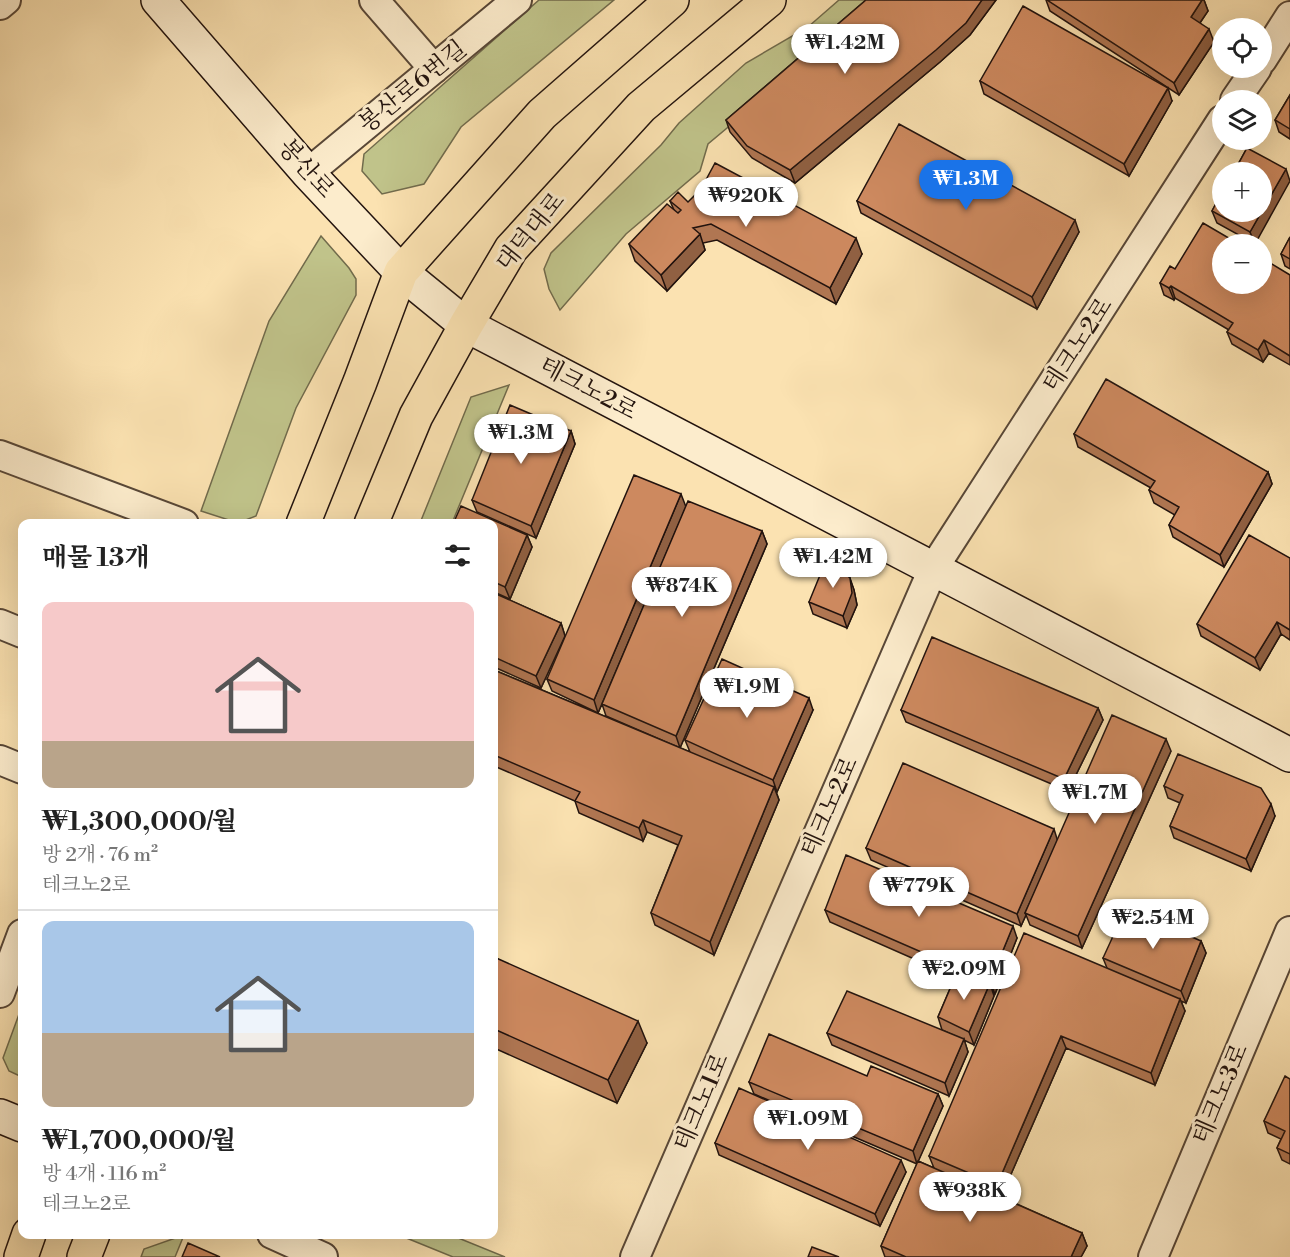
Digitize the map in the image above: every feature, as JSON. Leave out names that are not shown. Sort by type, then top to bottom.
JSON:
[{"type":"main road","name":"봉산로","points":[[158,0],[308,173],[401,272],[466,325]]},
{"type":"main road","points":[[305,519],[401,272],[542,114],[672,0]]},
{"type":"main road","name":"대덕대로","points":[[373,519],[416,416],[511,249],[641,107],[769,0]]},
{"type":"main road","name":"테크노2로","points":[[466,325],[1290,755]]},
{"type":"main road","points":[[0,1116],[18,1123]]},
{"type":"main road","points":[[21,1257],[27,1239]]},
{"type":"main road","points":[[84,1257],[91,1239]]},
{"type":"street","points":[[0,5],[6,0]]},
{"type":"street","points":[[374,0],[434,69]]},
{"type":"street","name":"봉산로6번길","points":[[308,173],[517,0]]},
{"type":"street","points":[[1272,44],[1290,16]]},
{"type":"street","name":"테크노2로","points":[[769,946],[933,569],[1212,136]]},
{"type":"street","points":[[0,455],[172,519]]},
{"type":"street","points":[[0,624],[18,631]]},
{"type":"street","points":[[0,760],[18,767]]},
{"type":"street","points":[[0,925],[18,932]]},
{"type":"street","name":"테크노3로","points":[[1152,1257],[1290,931]]},
{"type":"street","points":[[0,993],[18,945]]},
{"type":"street","name":"테크노1로","points":[[635,1257],[769,946]]},
{"type":"street","points":[[283,1239],[323,1257]]},
{"type":"green space","points":[[539,0],[614,0],[461,127],[424,184],[382,194],[362,171],[364,154]]},
{"type":"green space","points":[[839,0],[880,0],[708,144],[700,171],[626,234],[560,310],[549,289],[544,269],[551,253],[661,145],[679,123],[746,63],[808,27]]},
{"type":"green space","points":[[321,236],[356,279],[356,295],[296,408],[256,516],[248,519],[226,519],[201,511],[269,321]]},
{"type":"green space","points":[[509,385],[454,519],[422,519],[471,397]]},
{"type":"green space","points":[[18,1017],[18,1075],[9,1071],[3,1058]]},
{"type":"green space","points":[[173,1239],[182,1239],[175,1257],[141,1257],[144,1249]]},
{"type":"green space","points":[[409,1239],[461,1239],[505,1257],[453,1257]]},
{"type":"building","points":[[866,0],[982,0],[966,23],[936,50],[790,170],[747,146],[726,120]]},
{"type":"building","points":[[1047,0],[1202,0],[1191,17],[1209,29],[1174,83]]},
{"type":"building","points":[[1023,6],[1168,88],[1124,164],[980,81]]},
{"type":"building","points":[[1290,95],[1290,129],[1275,120]]},
{"type":"building","points":[[899,124],[1075,220],[1032,297],[857,201]]},
{"type":"building","points":[[1246,150],[1251,150],[1286,169],[1272,194],[1272,162],[1239,162]]},
{"type":"building","points":[[715,163],[856,238],[830,288],[711,224],[693,228],[700,234],[661,275],[629,244],[667,204],[678,213],[681,210],[670,201],[678,192],[688,202],[701,189]]},
{"type":"building","points":[[1232,222],[1256,222],[1250,232]]},
{"type":"building","points":[[1203,223],[1222,234],[1212,234],[1212,294],[1272,294],[1272,264],[1290,275],[1290,356],[1264,340],[1258,350],[1227,332],[1233,323],[1171,286],[1169,288],[1160,283],[1170,266],[1175,269]]},
{"type":"building","points":[[1290,237],[1290,259],[1281,254]]},
{"type":"building","points":[[1106,379],[1268,472],[1220,555],[1169,525],[1179,507],[1149,490],[1155,481],[1074,434]]},
{"type":"building","points":[[510,405],[571,431],[531,526],[472,500]]},
{"type":"building","points":[[634,475],[681,494],[594,700],[547,679]]},
{"type":"building","points":[[688,501],[762,531],[676,736],[602,704]]},
{"type":"building","points":[[461,506],[491,519],[455,519]]},
{"type":"building","points":[[498,522],[527,535],[505,587],[498,584]]},
{"type":"building","points":[[1249,535],[1290,558],[1290,630],[1277,622],[1255,658],[1197,624]]},
{"type":"building","points":[[827,558],[845,566],[843,572],[850,578],[852,593],[843,616],[809,602]]},
{"type":"building","points":[[498,595],[561,623],[536,676],[498,659]]},
{"type":"building","points":[[932,637],[1098,708],[1064,779],[901,710]]},
{"type":"building","points":[[722,659],[809,698],[773,780],[685,740]]},
{"type":"building","points":[[498,672],[774,787],[710,942],[651,913],[682,836],[643,820],[639,828],[575,801],[580,792],[498,757]]},
{"type":"building","points":[[1112,715],[1166,739],[1078,936],[1025,913]]},
{"type":"building","points":[[1178,754],[1261,788],[1271,804],[1246,859],[1170,826],[1183,795],[1164,786]]},
{"type":"building","points":[[903,763],[1054,829],[1017,914],[866,848]]},
{"type":"building","points":[[846,855],[1013,926],[990,982],[825,910]]},
{"type":"building","points":[[1126,908],[1201,941],[1181,991],[1103,958]]},
{"type":"building","points":[[1024,933],[1180,999],[1151,1073],[1061,1036],[997,1185],[929,1156]]},
{"type":"building","points":[[498,959],[638,1021],[608,1080],[498,1031]]},
{"type":"building","points":[[958,970],[990,983],[969,1032],[938,1017]]},
{"type":"building","points":[[847,991],[964,1039],[945,1083],[827,1033]]},
{"type":"building","points":[[769,1034],[867,1076],[871,1066],[938,1094],[913,1151],[749,1082]]},
{"type":"building","points":[[1285,1076],[1290,1079],[1290,1154],[1277,1148],[1285,1131],[1264,1121]]},
{"type":"building","points":[[739,1088],[901,1160],[875,1214],[715,1143]]},
{"type":"building","points":[[918,1161],[1082,1233],[1071,1257],[906,1257],[881,1246]]},
{"type":"building","points":[[188,1243],[220,1257],[182,1257]]},
{"type":"building","points":[[812,1247],[839,1257],[808,1257]]}]
